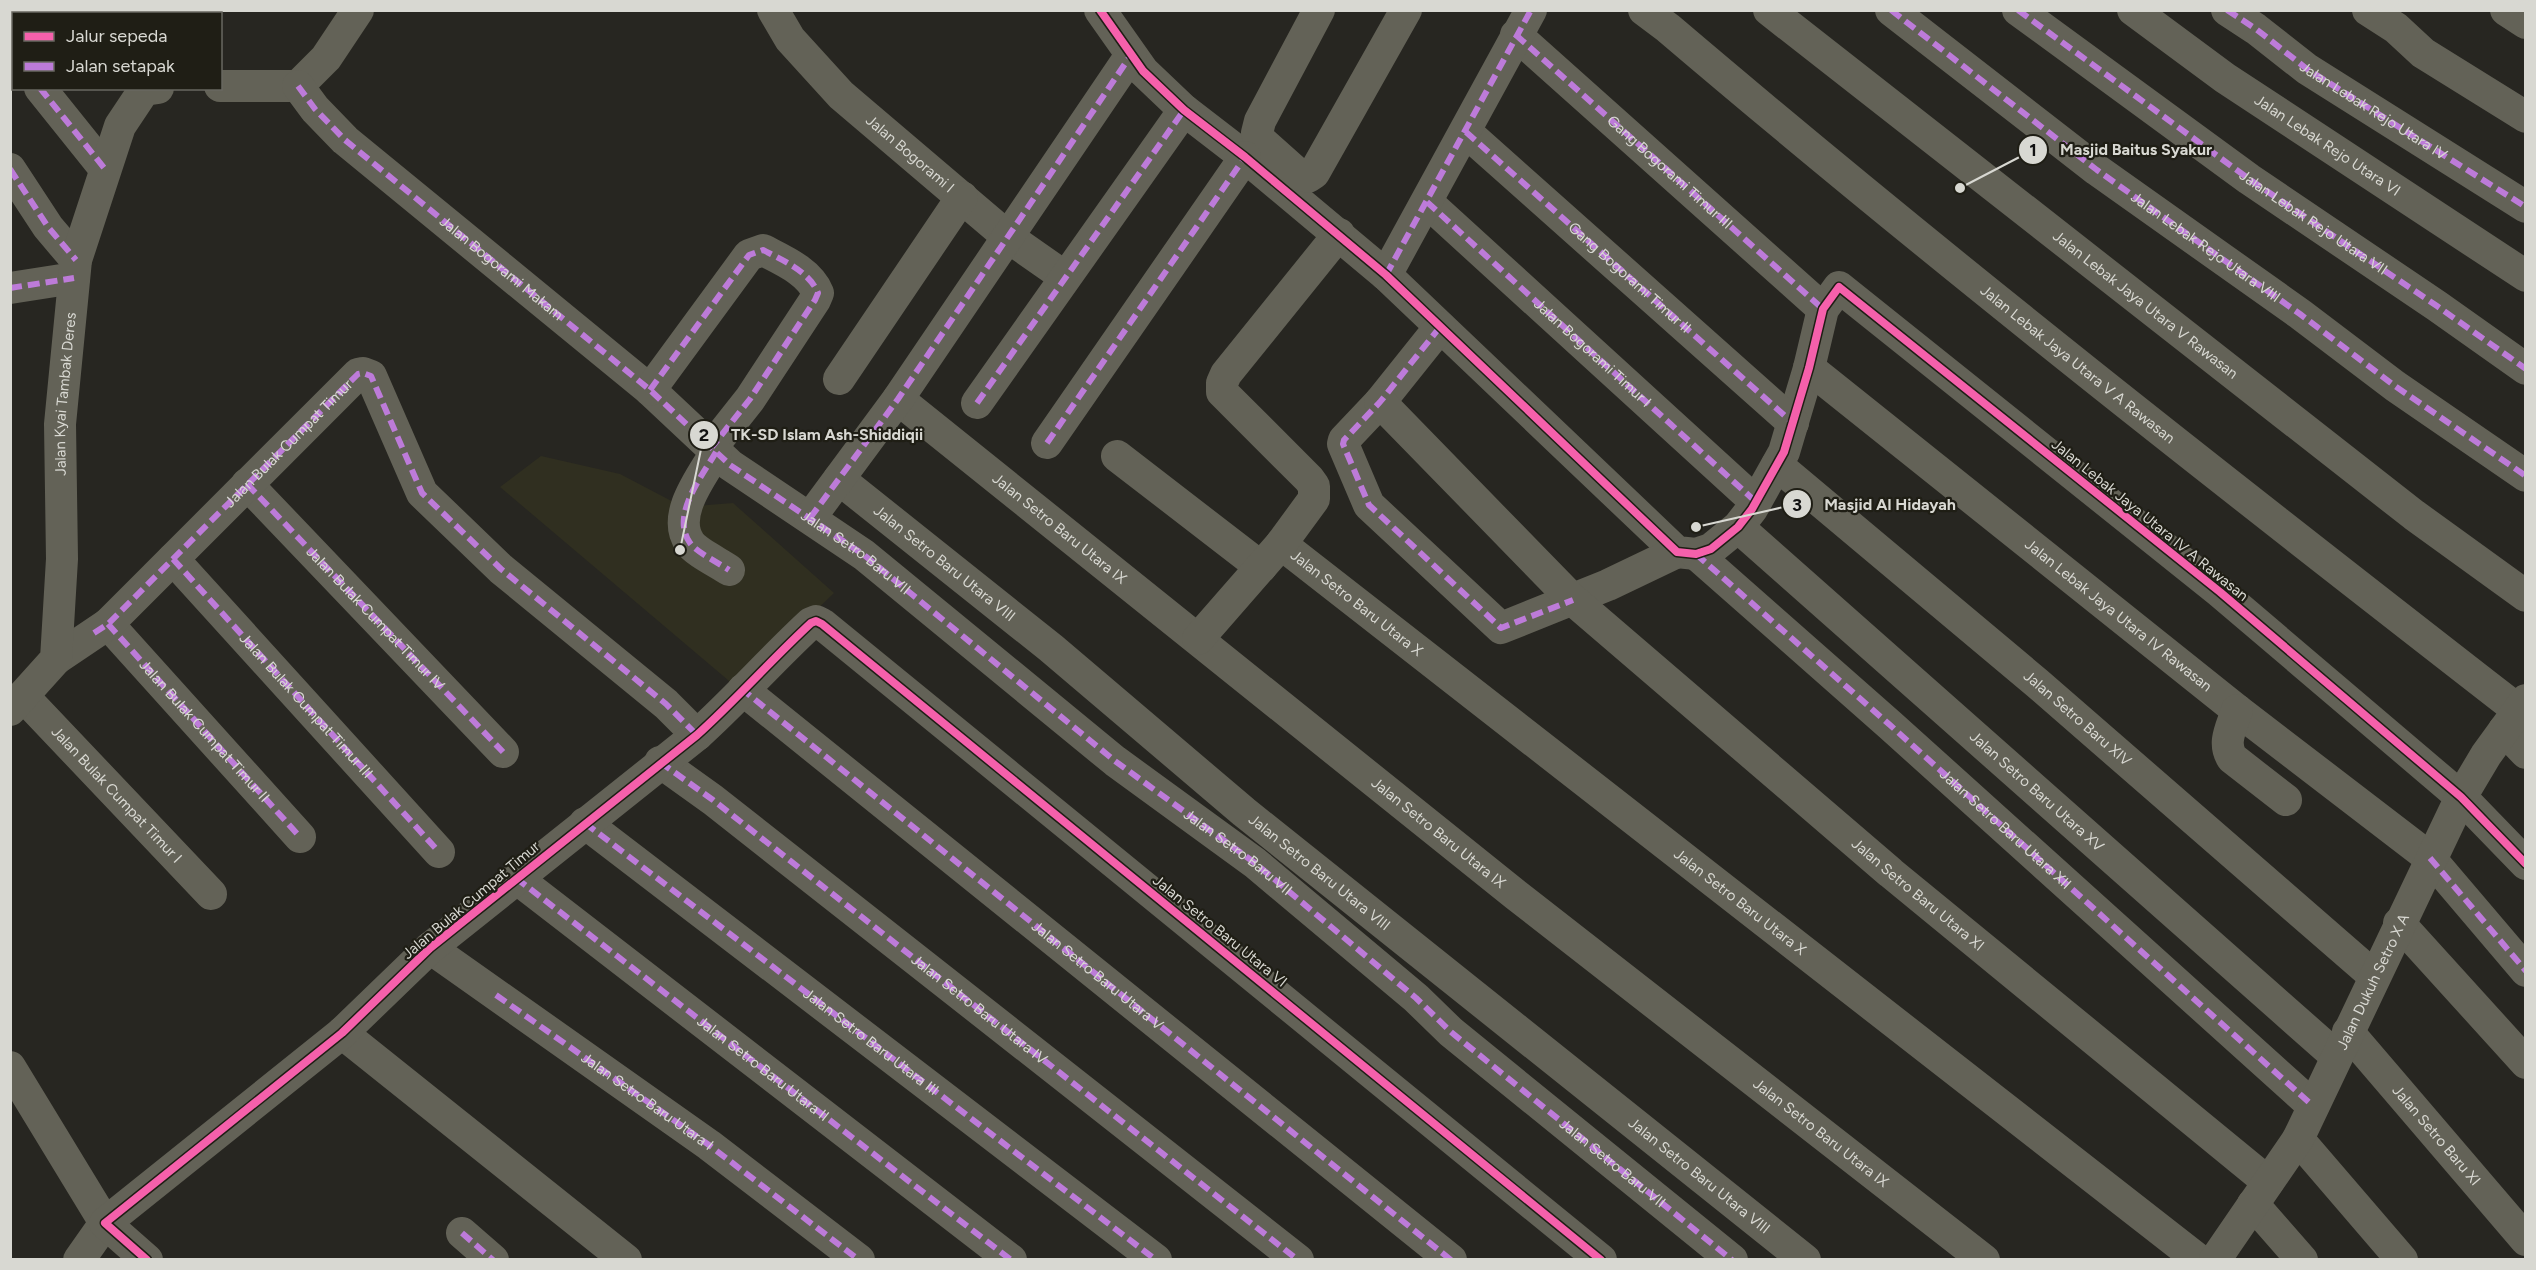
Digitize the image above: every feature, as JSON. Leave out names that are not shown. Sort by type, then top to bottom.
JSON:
[{"type":"street","points":[[222,86],[298,86],[326,58],[358,10]]},
{"type":"street","name":"Jalan Bogorami I","points":[[773,10],[790,39],[841,95],[1008,237],[1065,278]]},
{"type":"street","points":[[1047,443],[1245,157],[1184,110],[1143,71],[1100,10]]},
{"type":"street","points":[[1319,10],[1260,121],[1257,133],[1261,141],[1298,174],[1308,177],[1314,173],[1406,10]]},
{"type":"street","name":"Jalan Lebak Jaya Utara V A Rawasan","points":[[1644,10],[1934,250],[2516,713],[2526,753]]},
{"type":"street","name":"Jalan Lebak Jaya Utara V Rawasan","points":[[1769,10],[2414,515],[2526,596]]},
{"type":"street","name":"Jalan Lebak Rejo Utara VIII","points":[[1891,10],[2097,170],[2300,314],[2395,386],[2526,476]]},
{"type":"street","name":"Jalan Lebak Rejo Utara VII","points":[[2018,10],[2249,179],[2526,369]]},
{"type":"street","name":"Jalan Lebak Rejo Utara VI","points":[[2133,10],[2225,78],[2526,276]]},
{"type":"street","name":"Jalan Lebak Rejo Utara IV","points":[[2227,10],[2256,29],[2307,69],[2526,207]]},
{"type":"street","points":[[2368,10],[2396,28],[2423,52],[2526,117]]},
{"type":"street","points":[[2506,10],[2526,23]]},
{"type":"street","points":[[1414,209],[1466,132],[1521,19]]},
{"type":"street","points":[[1386,275],[1414,209],[1521,19]]},
{"type":"street","name":"Gang Bogorami Timur III","points":[[1521,19],[1822,309]]},
{"type":"street","points":[[810,518],[898,399],[1131,55]]},
{"type":"street","name":"Jalan Bogorami Makam","points":[[298,86],[315,109],[345,140],[650,390],[720,454]]},
{"type":"street","points":[[42,90],[105,168]]},
{"type":"street","name":"Jalan Kyai Tambak Deres","points":[[56,659],[62,559],[60,424],[75,269],[120,126],[147,90]]},
{"type":"street","points":[[977,403],[1184,110]]},
{"type":"street","name":"Gang Bogorami Timur II","points":[[1466,132],[1793,423]]},
{"type":"street","name":"Jalan Setro Baru Utara XII","points":[[1245,157],[1386,275],[1686,553],[1890,725],[2313,1106]]},
{"type":"street","points":[[10,169],[75,269],[10,288]]},
{"type":"street","points":[[839,380],[962,197]]},
{"type":"street","name":"Jalan Bogorami Timur I","points":[[1414,209],[1747,514]]},
{"type":"street","points":[[1198,639],[1271,556],[1314,499],[1314,486],[1222,392],[1222,383],[1226,374],[1339,234]]},
{"type":"street","points":[[650,390],[748,255],[763,250],[791,264],[815,286],[818,293],[815,300],[750,399],[720,454],[696,487],[686,509],[684,529],[690,544],[729,570]]},
{"type":"street","name":"Jalan Lebak Jaya Utara IV A Rawasan","points":[[1822,309],[1839,287],[1847,293],[2220,592],[2461,797]]},
{"type":"street","points":[[1440,327],[1380,402],[1346,437],[1343,444],[1369,505],[1501,628],[1686,553],[1711,549],[1747,514],[1784,452],[1809,368],[1822,309]]},
{"type":"street","name":"Jalan Lebak Jaya Utara IV Rawasan","points":[[1809,368],[2237,710],[2430,858],[2526,971]]},
{"type":"street","name":"Jalan Bulak Cumpat Timur","points":[[56,659],[108,624],[358,374],[367,374],[371,376],[422,493],[501,569],[666,704],[697,735]]},
{"type":"street","name":"Jalan Setro Baru Utara IX","points":[[898,399],[1516,895],[1984,1260]]},
{"type":"street","name":"Jalan Setro Baru Utara XI","points":[[1380,402],[1573,600],[2260,1193],[2302,1260]]},
{"type":"street","name":"Jalan Setro Baru VII","points":[[720,454],[864,555],[1115,761],[1255,863],[1416,998],[1451,1032],[1732,1260]]},
{"type":"street","name":"Jalan Setro Baru Utara X","points":[[1117,456],[1271,556],[2199,1260]]},
{"type":"street","name":"Jalan Setro Baru XIV","points":[[1777,465],[2037,683],[2374,976]]},
{"type":"street","name":"Jalan Setro Baru Utara VIII","points":[[839,479],[1051,648],[1253,819],[1805,1260]]},
{"type":"street","name":"Jalan Bulak Cumpat Timur IV","points":[[248,484],[503,752]]},
{"type":"street","name":"Jalan Setro Baru Utara XV","points":[[1747,514],[2342,1044]]},
{"type":"street","name":"Jalan Bulak Cumpat Timur III","points":[[173,559],[439,852]]},
{"type":"street","name":"Jalan Bulak Cumpat Timur","points":[[105,1223],[342,1033],[430,948],[660,762],[697,735],[811,623],[816,621],[822,624]]},
{"type":"street","name":"Jalan Bulak Cumpat Timur II","points":[[108,624],[300,837]]},
{"type":"street","name":"Jalan Setro Baru Utara VI","points":[[822,624],[1601,1260]]},
{"type":"street","points":[[17,703],[56,659]]},
{"type":"street","name":"Jalan Setro Baru Utara V","points":[[743,690],[1451,1260]]},
{"type":"street","name":"Jalan Bulak Cumpat Timur I","points":[[17,703],[211,894]]},
{"type":"street","points":[[2237,710],[2226,743],[2232,758],[2286,800]]},
{"type":"street","name":"Jalan Dukuh Setro X A","points":[[2215,1260],[2298,1139],[2461,797],[2516,713]]},
{"type":"street","name":"Jalan Setro Baru Utara IV","points":[[660,762],[722,807],[1298,1260]]},
{"type":"street","points":[[2461,797],[2526,864]]},
{"type":"street","name":"Jalan Setro Baru Utara III","points":[[585,823],[1156,1260]]},
{"type":"street","name":"Jalan Setro Baru Utara II","points":[[516,878],[1011,1260]]},
{"type":"street","points":[[2399,923],[2526,1063]]},
{"type":"street","name":"Jalan Setro Baru Utara I","points":[[430,948],[709,1145],[859,1260]]},
{"type":"street","points":[[342,1033],[626,1260]]},
{"type":"street","name":"Jalan Setro Baru XI","points":[[2342,1044],[2526,1240]]},
{"type":"street","points":[[10,1067],[105,1223],[147,1260]]},
{"type":"street","points":[[2298,1139],[2402,1260]]},
{"type":"street","points":[[79,1260],[105,1223]]},
{"type":"street","points":[[462,1233],[493,1260]]},
{"type":"shaded area","points":[[541,456],[620,474],[683,507],[733,503],[834,593],[739,685],[735,686],[500,487]]},
{"type":"marked path","points":[[1386,275],[1531,10]]},
{"type":"marked path","points":[[1891,10],[2097,170],[2300,314],[2395,386],[2526,476]]},
{"type":"marked path","points":[[2018,10],[2249,179],[2526,369]]},
{"type":"marked path","points":[[2227,10],[2256,29],[2307,69],[2526,207]]},
{"type":"marked path","points":[[1516,35],[1823,309],[1821,314]]},
{"type":"marked path","points":[[810,518],[898,399],[1131,55]]},
{"type":"marked path","points":[[298,86],[315,109],[345,140],[650,390],[730,465],[864,555],[1115,761],[1255,863],[1416,998],[1451,1032],[1732,1260]]},
{"type":"marked path","points":[[42,90],[105,169]]},
{"type":"marked path","points":[[977,403],[1184,110]]},
{"type":"marked path","points":[[1466,132],[1793,423]]},
{"type":"marked path","points":[[1047,443],[1245,157]]},
{"type":"marked path","points":[[10,169],[48,227],[76,260]]},
{"type":"marked path","points":[[1427,202],[1756,502]]},
{"type":"marked path","points":[[650,390],[749,255],[763,250],[802,272],[818,293],[815,300],[750,399],[712,447]]},
{"type":"marked path","points":[[10,288],[74,278]]},
{"type":"marked path","points":[[1440,327],[1380,402],[1344,440],[1343,444],[1369,505],[1501,628],[1573,600]]},
{"type":"marked path","points":[[94,633],[108,624],[358,374],[363,373],[371,376],[422,493],[501,569],[666,704],[697,735]]},
{"type":"marked path","points":[[716,452],[686,508],[685,532],[690,543],[702,554],[729,570]]},
{"type":"marked path","points":[[247,484],[503,752]]},
{"type":"marked path","points":[[1696,554],[1890,725],[2313,1106]]},
{"type":"marked path","points":[[173,559],[439,852]]},
{"type":"marked path","points":[[108,624],[300,837]]},
{"type":"marked path","points":[[745,688],[743,690],[1451,1260]]},
{"type":"marked path","points":[[660,762],[713,800],[1298,1260]]},
{"type":"marked path","points":[[585,823],[1156,1260]]},
{"type":"marked path","points":[[2430,858],[2526,971]]},
{"type":"marked path","points":[[516,878],[1011,1260]]},
{"type":"marked path","points":[[496,995],[709,1145],[859,1260]]},
{"type":"marked path","points":[[462,1233],[493,1260]]},
{"type":"cycle path","points":[[1100,10],[1143,71],[1184,110],[1245,157],[1386,275],[1677,552],[1696,554],[1711,549],[1738,527],[1752,509],[1784,452],[1809,368],[1823,309],[1839,287],[2220,592],[2461,797],[2526,864]]},
{"type":"cycle path","points":[[147,1260],[105,1223],[342,1033],[430,948],[697,735],[811,623],[816,621],[1601,1260]]},
{"type":"place","name":"Masjid Baitus Syakur","points":[[1960,188]]},
{"type":"place","name":"Masjid Al Hidayah","points":[[1696,527]]},
{"type":"place","name":"TK-SD Islam Ash-Shiddiqii","points":[[680,550]]}]
